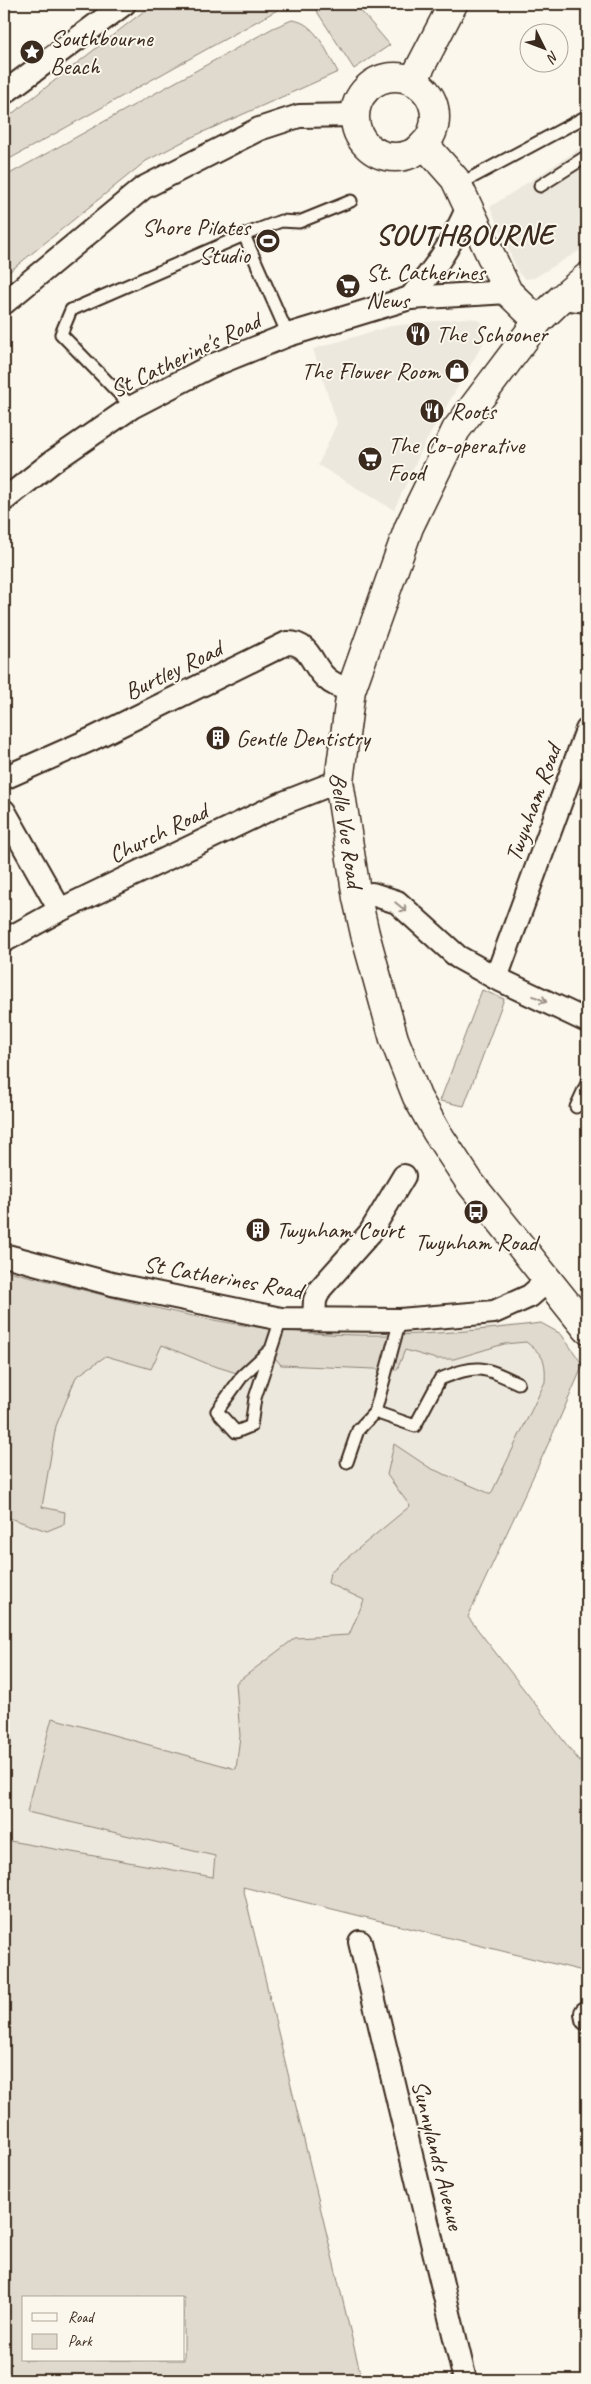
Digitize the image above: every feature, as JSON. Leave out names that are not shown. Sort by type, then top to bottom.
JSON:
[{"type":"main road","points":[[413,81],[452,4]]},
{"type":"main road","points":[[389,77],[402,77],[413,81],[427,93],[434,110],[434,122],[431,133],[424,144],[413,152],[400,156],[386,156],[374,150],[363,141],[357,129],[355,115],[361,96],[368,87],[389,77]]},
{"type":"main road","points":[[424,144],[443,164],[463,196],[508,292],[538,321]]},
{"type":"main road","name":"Belle Vue Road","points":[[587,277],[574,299],[538,321],[456,430],[409,528],[351,690],[339,781],[356,898],[394,1039],[418,1097],[436,1131],[471,1184],[587,1329]]},
{"type":"street","points":[[4,93],[124,4]]},
{"type":"street","points":[[4,303],[144,188],[259,128],[299,116],[355,115]]},
{"type":"street","points":[[410,298],[432,272],[452,243],[463,196]]},
{"type":"street","name":"St Catherine's Road","points":[[4,500],[52,462],[132,407],[211,366],[288,335],[410,298],[508,292]]},
{"type":"street","name":"Burtley Road","points":[[4,778],[92,739],[287,643],[297,643],[306,648],[318,670],[325,678],[335,685],[351,690]]},
{"type":"street","name":"Twynham Road","points":[[496,978],[587,730]]},
{"type":"street","name":"Church Road","points":[[4,941],[60,910],[278,805],[339,781]]},
{"type":"street","points":[[4,812],[60,910]]},
{"type":"street","points":[[356,898],[372,894],[397,902],[458,957],[496,978],[587,1021]]},
{"type":"street","points":[[314,1319],[315,1300],[320,1289],[370,1233],[404,1176]]},
{"type":"street","name":"St Catherines Road","points":[[4,1255],[170,1297],[281,1319],[400,1320],[494,1312],[530,1296],[548,1280]]},
{"type":"street","name":"Sunnylands Avenue","points":[[360,1942],[466,2380]]},
{"type":"lane","points":[[463,196],[587,116]]},
{"type":"lane","points":[[540,186],[587,156]]},
{"type":"lane","points":[[132,407],[62,334],[71,310],[244,235],[281,221],[298,222],[351,201]]},
{"type":"lane","points":[[244,235],[288,335]]},
{"type":"lane","points":[[576,1107],[587,1083]]},
{"type":"lane","points":[[270,1351],[243,1375],[217,1411],[236,1432],[251,1426],[255,1398],[281,1319]]},
{"type":"lane","points":[[347,1462],[358,1430],[375,1412],[400,1320]]},
{"type":"lane","points":[[375,1412],[415,1426],[440,1379],[462,1370],[487,1368],[518,1383]]},
{"type":"lane","points":[[4,1739],[4,1745]]},
{"type":"shaded area","points":[[587,144],[587,246],[534,278],[526,279],[519,274],[490,207]]},
{"type":"shaded area","points":[[464,318],[476,319],[482,323],[486,335],[484,342],[425,443],[394,510],[318,465],[337,423],[313,349],[391,326]]},
{"type":"shaded area","points":[[182,1313],[241,1325],[307,1332],[391,1334],[541,1323],[561,1334],[583,1365],[558,1424],[542,1453],[468,1617],[587,1771],[587,1972],[243,1887],[362,2380],[4,2380],[4,1367]]},
{"type":"green space","points":[[153,4],[288,4],[4,162],[4,120]]},
{"type":"green space","points":[[317,4],[355,4],[390,45],[354,69],[316,10],[319,7]]},
{"type":"green space","points":[[292,20],[308,26],[314,32],[338,72],[192,137],[146,161],[4,276],[4,177],[273,28]]},
{"type":"green space","points":[[482,990],[504,999],[464,1106],[440,1101]]},
{"type":"green space","points":[[4,1270],[211,1320],[281,1330],[345,1335],[378,1335],[443,1333],[541,1323],[561,1334],[583,1365],[468,1617],[587,1771],[587,1972],[243,1887],[362,2380],[4,2380],[4,1840],[213,1877],[215,1856],[27,1812],[52,1718],[236,1769],[240,1736],[236,1683],[295,1638],[349,1635],[364,1600],[328,1583],[330,1572],[410,1506],[387,1475],[394,1444],[430,1468],[491,1494],[545,1382],[543,1359],[526,1342],[504,1344],[454,1359],[436,1359],[405,1350],[397,1370],[281,1365],[269,1351],[243,1375],[208,1364],[162,1345],[151,1369],[106,1356],[76,1377],[56,1426],[42,1507],[65,1512],[64,1524],[47,1531],[4,1516]]},
{"type":"place","name":"Southbourne Beach","points":[[32,52]]},
{"type":"place","name":"Shore Pilates Studio","points":[[268,241]]},
{"type":"place","name":"St. Catherines News","points":[[348,286]]},
{"type":"place","name":"The Schooner","points":[[418,334]]},
{"type":"place","name":"The Flower Room","points":[[457,371]]},
{"type":"place","name":"Roots","points":[[432,411]]},
{"type":"place","name":"The Co-operative Food","points":[[370,459]]},
{"type":"place","name":"Gentle Dentistry","points":[[218,738]]},
{"type":"place","name":"Twynham Road","points":[[476,1212]]},
{"type":"place","name":"Twynham Court","points":[[258,1230]]},
{"type":"district","name":"SOUTHBOURNE","points":[[465,234]]}]
